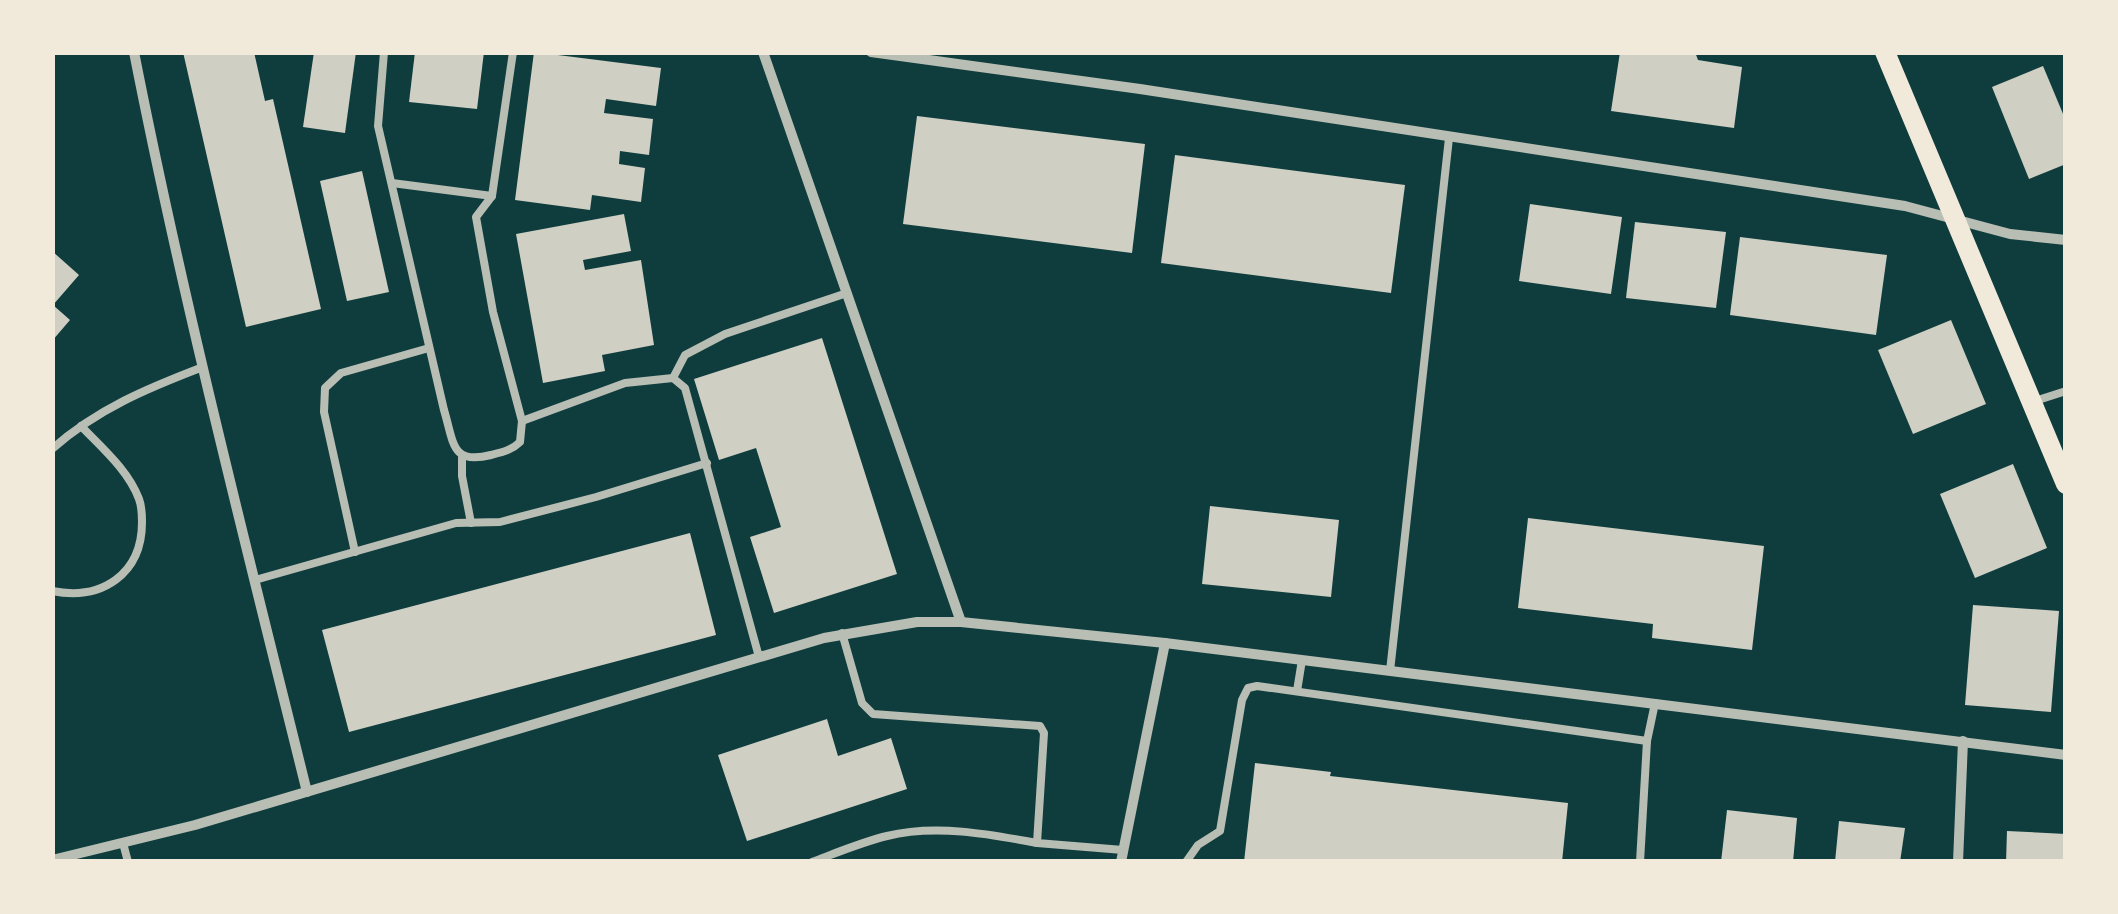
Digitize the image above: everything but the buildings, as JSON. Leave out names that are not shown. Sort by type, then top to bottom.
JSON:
[{"type":"main road","points":[[1884,52],[2066,484]]},
{"type":"street","points":[[134,52],[203,368],[307,792]]},
{"type":"street","points":[[764,52],[961,622]]},
{"type":"street","points":[[871,52],[1906,206],[2010,234],[2066,240]]},
{"type":"street","points":[[52,860],[307,792],[842,633],[917,622],[961,622],[1165,643],[2066,754]]},
{"type":"street","points":[[1122,856],[1165,643]]},
{"type":"street","points":[[1958,862],[1963,741]]},
{"type":"lane","points":[[384,52],[378,126],[444,410],[457,452],[472,460],[512,450],[520,442],[522,421],[493,312],[476,217],[492,196],[513,52]]},
{"type":"lane","points":[[1390,671],[1449,138]]},
{"type":"lane","points":[[392,183],[492,196]]},
{"type":"lane","points":[[673,378],[685,354],[725,334],[847,293]]},
{"type":"lane","points":[[355,552],[324,412],[325,388],[341,373],[428,348]]},
{"type":"lane","points":[[52,448],[132,394],[203,368]]},
{"type":"lane","points":[[522,421],[625,383],[673,378],[685,388],[760,657]]},
{"type":"lane","points":[[2031,402],[2066,391]]},
{"type":"lane","points":[[52,592],[69,595],[110,586],[134,562],[142,539],[142,506],[134,488],[81,426]]},
{"type":"lane","points":[[462,458],[471,523]]},
{"type":"lane","points":[[255,580],[456,524],[500,522],[596,498],[706,463]]},
{"type":"lane","points":[[842,633],[862,703],[873,714],[1040,726],[1044,733],[1037,843]]},
{"type":"lane","points":[[1298,691],[1302,660]]},
{"type":"lane","points":[[1186,862],[1198,846],[1220,831],[1242,700],[1248,688],[1298,691],[1647,741]]},
{"type":"lane","points":[[1640,862],[1647,741],[1655,704]]},
{"type":"lane","points":[[812,862],[889,835],[940,831],[992,834],[1122,856]]},
{"type":"lane","points":[[123,843],[128,862]]}]
